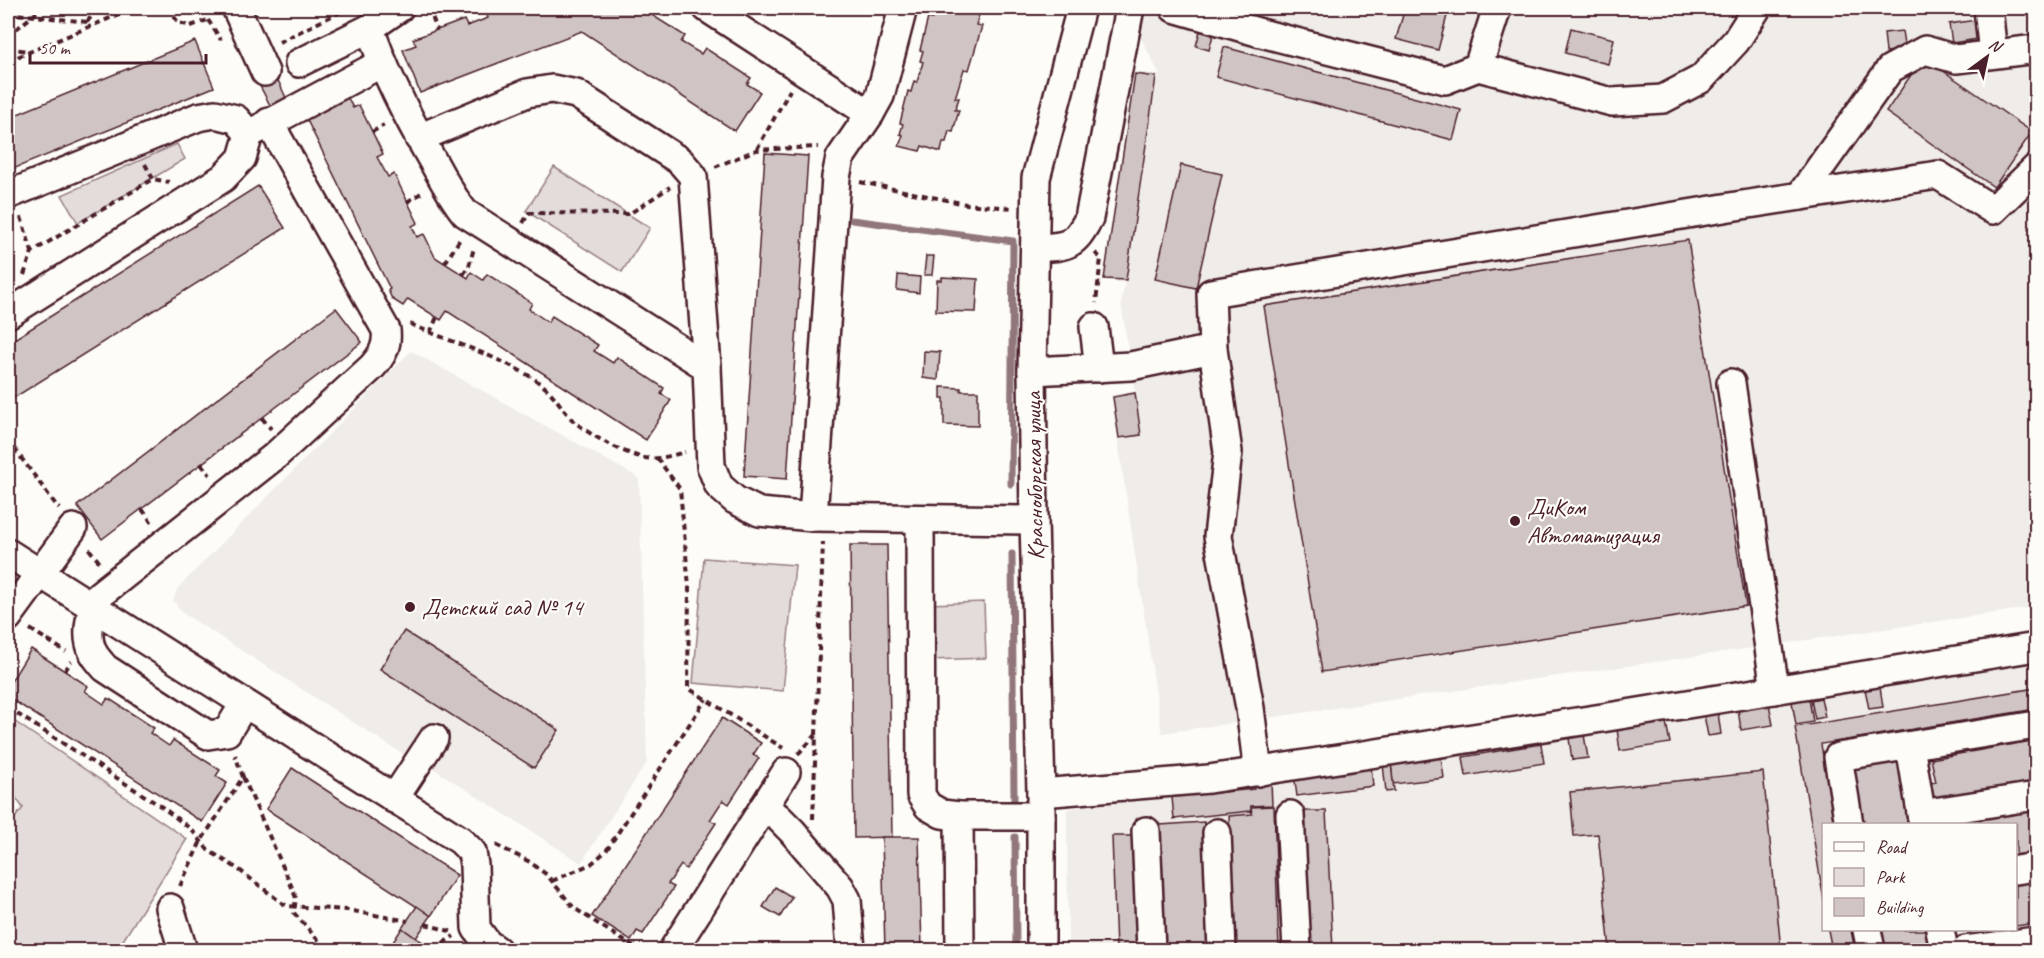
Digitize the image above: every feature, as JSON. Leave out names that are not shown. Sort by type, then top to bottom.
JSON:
[{"type":"street","points":[[299,63],[370,28],[399,8]]},
{"type":"street","points":[[707,8],[870,114]]},
{"type":"street","points":[[819,517],[836,177],[840,158],[880,96],[903,8]]},
{"type":"street","name":"Красноборская улица","points":[[1041,951],[1041,805],[1032,371],[1036,178],[1081,8]]},
{"type":"street","points":[[1035,248],[1063,246],[1079,238],[1089,218],[1130,8]]},
{"type":"street","points":[[1174,8],[1261,33],[1446,80],[1478,67],[1612,102],[1663,99],[1701,79],[1736,41],[1757,8]]},
{"type":"street","points":[[1478,67],[1497,8]]},
{"type":"street","points":[[1988,8],[1993,54]]},
{"type":"street","points":[[229,11],[264,72]]},
{"type":"street","points":[[370,28],[382,63],[419,138],[455,201],[465,213],[707,367]]},
{"type":"street","points":[[1800,196],[1890,69],[1925,50],[1956,59],[2037,49]]},
{"type":"street","points":[[9,313],[223,178],[242,158],[259,128],[382,63]]},
{"type":"street","points":[[419,138],[527,93],[552,89],[576,93],[680,160],[693,176],[707,367],[711,466],[719,486],[735,500],[759,512],[819,517],[1034,520]]},
{"type":"street","points":[[13,204],[198,117],[215,114],[236,119],[259,128],[386,330],[387,342],[380,358],[372,367],[275,456],[114,582],[99,595],[93,608],[88,635],[93,652],[105,668],[208,735],[227,732],[244,704]]},
{"type":"street","points":[[1258,772],[1250,708],[1218,536],[1228,452],[1213,349],[1211,293],[1938,175],[1994,210],[2037,168]]},
{"type":"street","points":[[1094,327],[1098,368]]},
{"type":"street","points":[[1032,371],[1131,366],[1213,349]]},
{"type":"street","points":[[1731,383],[1775,690]]},
{"type":"street","points":[[920,519],[921,795],[928,806],[942,814],[959,816],[1258,772],[2037,647]]},
{"type":"street","points":[[8,617],[73,528]]},
{"type":"street","points":[[8,553],[460,840],[471,852],[474,866],[476,928],[486,944],[497,951]]},
{"type":"street","points":[[1849,823],[1838,757],[2037,725]]},
{"type":"street","points":[[394,799],[434,738]]},
{"type":"street","points":[[1910,746],[1922,819],[2037,796]]},
{"type":"street","points":[[673,951],[792,762]]},
{"type":"street","points":[[763,808],[778,817],[840,887],[847,900],[851,951]]},
{"type":"street","points":[[1290,815],[1297,951]]},
{"type":"street","points":[[959,816],[960,951]]},
{"type":"street","points":[[1146,831],[1151,951]]},
{"type":"street","points":[[1217,833],[1222,951]]},
{"type":"street","points":[[2017,870],[2037,867]]},
{"type":"street","points":[[170,908],[183,950]]},
{"type":"street","points":[[1867,931],[1870,951]]},
{"type":"street","points":[[1940,931],[1944,951]]},
{"type":"street","points":[[1965,951],[2037,941]]},
{"type":"path","points":[[8,36],[42,8]]},
{"type":"path","points":[[88,24],[98,8]]},
{"type":"path","points":[[114,15],[120,8]]},
{"type":"path","points":[[8,61],[88,24],[134,8]]},
{"type":"path","points":[[166,8],[179,23],[191,26],[229,11]]},
{"type":"path","points":[[429,8],[437,30]]},
{"type":"path","points":[[8,13],[88,24]]},
{"type":"path","points":[[8,48],[30,51]]},
{"type":"path","points":[[796,80],[756,150],[830,147],[851,142]]},
{"type":"path","points":[[142,159],[153,179]]},
{"type":"path","points":[[836,177],[966,204],[1036,210]]},
{"type":"path","points":[[9,313],[32,252],[153,179],[206,189]]},
{"type":"path","points":[[13,204],[32,252]]},
{"type":"path","points":[[510,242],[529,213],[629,214]]},
{"type":"path","points":[[445,263],[462,235]]},
{"type":"path","points":[[1079,238],[1101,258],[1094,327]]},
{"type":"path","points":[[463,275],[470,266],[476,244]]},
{"type":"path","points":[[437,317],[430,333],[474,348],[511,365],[538,381],[551,391],[570,417],[602,440],[627,452],[645,458],[657,458],[710,448]]},
{"type":"path","points":[[657,458],[680,489],[688,587],[688,688],[792,762],[815,770]]},
{"type":"path","points":[[812,855],[819,517]]},
{"type":"path","points":[[552,881],[591,864],[606,851],[706,699]]},
{"type":"path","points":[[8,708],[162,807],[192,830],[208,850],[288,906],[347,910],[408,921]]},
{"type":"path","points":[[227,732],[243,777],[296,898],[294,913],[327,951]]},
{"type":"path","points":[[188,869],[201,841],[243,777]]},
{"type":"path","points":[[496,844],[530,862],[547,875],[574,908],[590,921],[638,951]]},
{"type":"path","points":[[425,924],[458,933]]},
{"type":"shaded area","points":[[1153,8],[2036,8],[2036,607],[1162,733],[1111,395],[1135,392],[1121,303],[1125,283],[1103,280],[1134,72],[1160,75],[1136,28],[1143,11],[1151,13]]},
{"type":"shaded area","name":"Детский сад № 14","points":[[411,351],[639,478],[647,762],[581,863],[434,769],[423,767],[183,613],[173,601],[177,589]]},
{"type":"shaded area","points":[[2036,654],[2036,950],[1068,950],[1067,809]]},
{"type":"green space","points":[[177,144],[185,159],[78,223],[62,195]]},
{"type":"green space","points":[[554,167],[650,228],[622,272],[526,211]]},
{"type":"green space","points":[[704,558],[795,565],[783,691],[693,683]]},
{"type":"green space","points":[[984,602],[986,658],[931,660],[929,604]]},
{"type":"green space","points":[[8,717],[187,839],[117,950],[8,950],[8,826],[23,808],[8,786]]},
{"type":"building","points":[[497,8],[630,8],[635,11],[641,8],[685,36],[681,42],[701,54],[705,48],[751,78],[747,84],[760,92],[735,131],[582,31],[420,93],[403,50],[416,45],[413,39],[464,20],[467,26],[488,18],[486,11]]},
{"type":"building","points":[[981,8],[976,25],[982,26],[969,70],[964,69],[955,98],[959,98],[955,110],[959,110],[953,132],[949,131],[941,152],[922,146],[920,151],[899,146],[903,135],[900,134],[903,124],[900,123],[908,91],[911,92],[914,81],[917,82],[923,62],[920,61],[923,51],[920,50],[928,18],[932,19],[935,9]]},
{"type":"building","points":[[1405,8],[1449,8],[1438,50],[1396,39]]},
{"type":"building","points":[[1976,20],[1978,39],[1952,43],[1949,24]]},
{"type":"building","points":[[1571,28],[1614,39],[1608,64],[1565,53]]},
{"type":"building","points":[[1200,31],[1213,35],[1209,50],[1196,46]]},
{"type":"building","points":[[1902,31],[1905,50],[1886,52],[1884,33]]},
{"type":"building","points":[[195,41],[214,87],[8,171],[8,118]]},
{"type":"building","points":[[1224,47],[1461,110],[1453,140],[1216,77]]},
{"type":"building","points":[[1923,57],[2032,132],[1994,187],[1886,112]]},
{"type":"building","points":[[1135,74],[1156,77],[1126,280],[1104,279]]},
{"type":"building","points":[[277,78],[287,100],[271,107],[260,86]]},
{"type":"building","points":[[347,96],[353,108],[359,105],[383,154],[377,157],[388,177],[394,174],[418,223],[412,226],[417,237],[424,234],[435,257],[468,278],[471,272],[483,280],[487,274],[532,303],[529,309],[548,322],[552,316],[598,345],[594,351],[613,363],[617,357],[664,388],[661,394],[671,400],[646,440],[447,311],[441,320],[408,299],[403,306],[392,299],[388,290],[390,289],[305,116]]},
{"type":"building","points":[[765,153],[808,156],[787,479],[744,476]]},
{"type":"building","points":[[1181,165],[1222,174],[1196,288],[1155,279]]},
{"type":"building","points":[[258,186],[285,228],[12,399],[8,393],[8,343]]},
{"type":"building","name":"ДиКом Автоматизация","points":[[1688,240],[1746,606],[1322,672],[1264,306]]},
{"type":"building","points":[[926,256],[934,256],[932,275],[924,275]]},
{"type":"building","points":[[898,275],[920,277],[919,293],[897,290]]},
{"type":"building","points":[[942,277],[978,279],[976,312],[936,311],[937,280],[942,280]]},
{"type":"building","points":[[336,308],[362,342],[102,539],[77,506]]},
{"type":"building","points":[[924,351],[940,352],[938,380],[923,378]]},
{"type":"building","points":[[941,387],[961,388],[961,391],[978,391],[978,426],[944,425],[944,398],[941,398]]},
{"type":"building","points":[[1135,393],[1141,435],[1119,438],[1113,397]]},
{"type":"building","points":[[850,545],[887,545],[892,837],[854,838]]},
{"type":"building","points":[[404,631],[559,730],[534,768],[380,669]]},
{"type":"building","points":[[31,649],[88,686],[85,691],[104,704],[108,698],[154,728],[150,733],[169,746],[173,740],[220,770],[216,776],[227,783],[202,822],[8,697],[8,686]]},
{"type":"building","points":[[1880,687],[1883,707],[1869,709],[1865,689]]},
{"type":"building","points":[[2036,688],[2036,709],[1821,744],[1834,823],[1822,823],[1822,889],[1795,727]]},
{"type":"building","points":[[1808,693],[1813,722],[1796,725],[1791,696]]},
{"type":"building","points":[[1821,698],[1825,717],[1815,719],[1811,700]]},
{"type":"building","points":[[1769,704],[1773,725],[1741,730],[1738,709]]},
{"type":"building","points":[[1718,713],[1721,734],[1708,736],[1704,715]]},
{"type":"building","points":[[722,718],[761,743],[753,755],[759,758],[729,804],[723,800],[710,820],[716,823],[686,869],[681,865],[668,884],[674,887],[643,934],[637,931],[631,941],[592,916]]},
{"type":"building","points":[[1666,722],[1670,743],[1620,751],[1617,729]]},
{"type":"building","points":[[1584,735],[1588,758],[1572,760],[1569,738]]},
{"type":"building","points":[[2036,740],[2036,784],[1933,802],[1929,783],[1936,782],[1931,759]]},
{"type":"building","points":[[1541,744],[1544,763],[1466,776],[1463,757]]},
{"type":"building","points":[[1441,757],[1444,778],[1393,784],[1391,763]]},
{"type":"building","points":[[1898,762],[1909,823],[1862,823],[1853,768]]},
{"type":"building","points":[[1391,763],[1394,791],[1386,792],[1383,764]]},
{"type":"building","points":[[1371,765],[1373,786],[1297,796],[1294,774]]},
{"type":"building","points":[[292,768],[457,875],[431,916],[266,809]]},
{"type":"building","points":[[1763,772],[1781,950],[1610,950],[1598,834],[1574,836],[1570,792]]},
{"type":"building","points":[[1271,782],[1272,805],[1251,806],[1251,811],[1174,819],[1172,797],[1254,789],[1254,783]]},
{"type":"building","points":[[1274,806],[1279,950],[1235,950],[1229,816],[1252,814],[1251,807]]},
{"type":"building","points":[[2036,808],[2036,853],[2017,856],[2017,823],[1943,823]]},
{"type":"building","points":[[1305,811],[1326,811],[1333,950],[1311,950]]},
{"type":"building","points":[[1204,822],[1208,950],[1165,950],[1160,825]]},
{"type":"building","points":[[1112,836],[1135,836],[1139,950],[1116,950]]},
{"type":"building","points":[[882,837],[919,837],[922,950],[885,950]]},
{"type":"building","points":[[2036,880],[2036,923],[2017,926],[2017,883]]},
{"type":"building","points":[[775,887],[792,897],[780,917],[763,907]]},
{"type":"building","points":[[417,906],[431,916],[416,938],[402,928]]},
{"type":"building","points":[[402,928],[416,938],[436,950],[388,950]]},
{"type":"building","points":[[1828,931],[1851,931],[1855,950],[1832,950]]},
{"type":"building","points":[[1880,931],[1926,931],[1929,950],[1884,950]]},
{"type":"waterway","points":[[852,220],[1013,241],[1011,484]]},
{"type":"waterway","points":[[1012,554],[1014,800]]},
{"type":"waterway","points":[[1015,837],[1016,950]]},
{"type":"place","name":"ДиКом Автоматизация","points":[[1515,521]]},
{"type":"place","name":"Детский сад № 14","points":[[410,607]]}]
